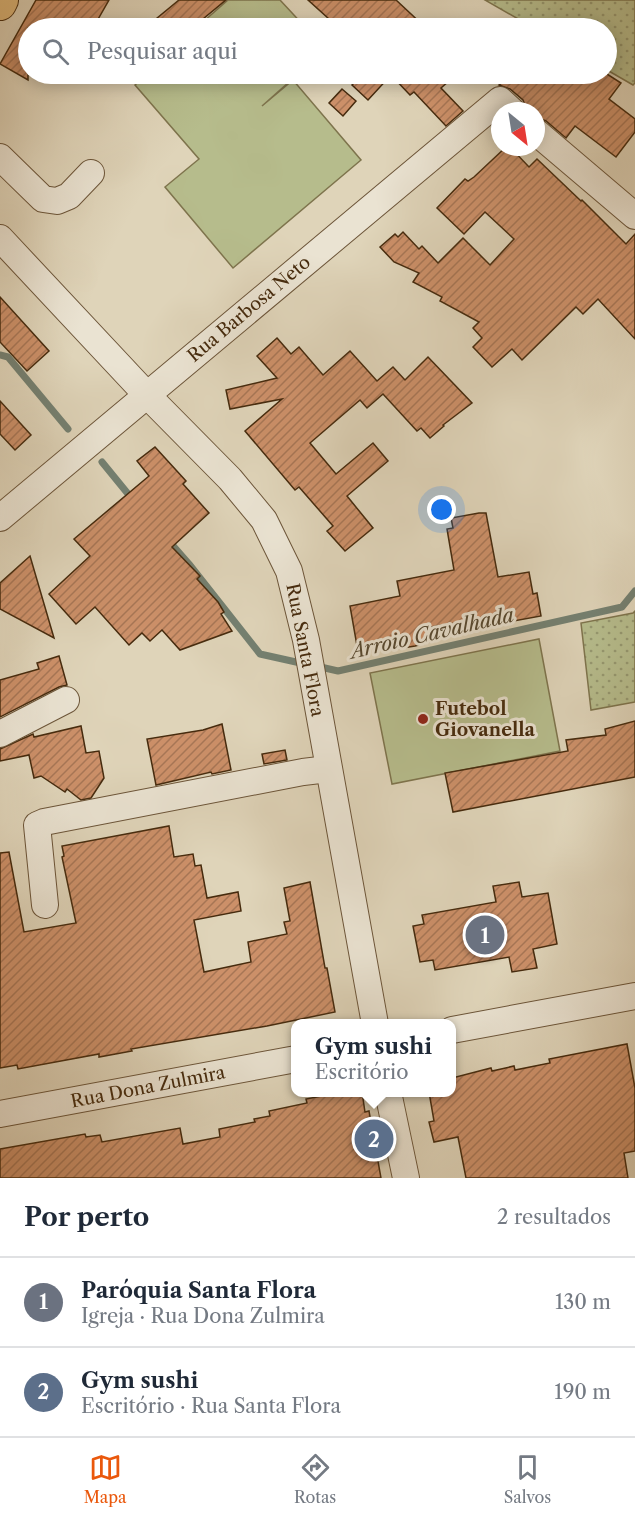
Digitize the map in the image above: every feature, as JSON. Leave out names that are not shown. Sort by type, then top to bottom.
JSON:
[{"type":"street","name":"Rua Barbosa Neto","points":[[0,518],[146,394],[491,118]]},
{"type":"street","points":[[545,140],[635,216]]},
{"type":"street","points":[[0,157],[44,199],[57,201],[69,196],[91,173]]},
{"type":"street","name":"Rua Santa Flora","points":[[0,238],[146,394],[230,479],[264,520],[289,571],[306,640],[374,1019]]},
{"type":"street","points":[[0,734],[66,700]]},
{"type":"street","points":[[45,905],[37,825],[213,789],[328,769]]},
{"type":"street","points":[[456,1028],[635,996]]},
{"type":"street","name":"Rua Dona Zulmira","points":[[0,1114],[291,1060]]},
{"type":"street","points":[[389,1097],[406,1178]]},
{"type":"green space","points":[[228,0],[280,0],[297,18],[207,18]]},
{"type":"green space","points":[[485,0],[635,0],[635,83],[633,85],[617,76],[617,18],[516,18]]},
{"type":"green space","points":[[287,84],[262,106],[288,84],[296,84],[361,160],[233,268],[165,187],[199,159],[135,85]]},
{"type":"green space","points":[[635,611],[635,702],[591,710],[581,623]]},
{"type":"green space","points":[[539,639],[560,751],[392,784],[370,673]]},
{"type":"building","points":[[36,0],[109,0],[99,18],[26,18]]},
{"type":"building","points":[[179,0],[226,0],[204,18],[157,18]]},
{"type":"building","points":[[308,0],[396,0],[415,18],[328,18]]},
{"type":"building","points":[[18,32],[18,74],[0,64]]},
{"type":"building","points":[[617,80],[621,83],[609,99],[635,119],[635,132],[616,157],[575,126],[566,138],[545,121],[545,102],[524,102],[510,89],[499,85],[617,84]]},
{"type":"building","points":[[353,84],[383,84],[368,100]]},
{"type":"building","points":[[400,84],[446,84],[441,88],[463,111],[446,126],[414,92],[410,95]]},
{"type":"building","points":[[342,89],[356,101],[343,116],[329,103]]},
{"type":"building","points":[[496,156],[519,156],[529,167],[537,159],[626,244],[635,234],[635,339],[598,299],[583,314],[576,307],[522,360],[512,349],[492,367],[473,347],[482,338],[473,328],[479,322],[440,301],[442,297],[413,282],[419,273],[394,262],[380,247],[395,234],[398,237],[403,232],[419,249],[422,246],[438,263],[463,238],[490,265],[514,239],[485,212],[464,234],[437,208],[465,179],[468,181]]},
{"type":"building","points":[[0,297],[49,351],[27,371],[0,342]]},
{"type":"building","points":[[277,338],[291,354],[299,347],[323,375],[350,351],[377,381],[393,367],[405,380],[428,357],[472,403],[430,438],[421,428],[417,431],[383,394],[367,408],[360,400],[310,443],[336,474],[373,443],[388,461],[347,496],[373,528],[345,551],[327,531],[333,526],[299,487],[295,490],[245,431],[282,399],[230,409],[226,390],[277,378],[257,356]]},
{"type":"building","points":[[0,401],[31,435],[15,450],[0,434]]},
{"type":"building","points":[[155,447],[186,481],[183,484],[209,513],[172,547],[200,576],[197,579],[218,602],[224,612],[221,614],[232,631],[180,650],[162,630],[150,641],[142,633],[129,645],[95,607],[76,624],[49,594],[90,556],[74,539],[149,476],[137,461]]},
{"type":"building","points":[[486,513],[498,577],[529,572],[533,594],[537,593],[541,616],[474,628],[473,620],[430,627],[434,641],[391,650],[389,641],[357,646],[350,606],[400,596],[397,581],[454,570],[447,529],[453,528],[451,518]]},
{"type":"building","points":[[30,556],[54,638],[0,609],[0,583]]},
{"type":"building","points":[[59,656],[67,685],[0,717],[0,680],[39,669],[37,663]]},
{"type":"building","points":[[635,721],[635,777],[453,812],[445,773],[568,751],[566,740],[606,735],[605,729]]},
{"type":"building","points":[[222,724],[231,770],[212,774],[211,772],[156,785],[147,739],[203,730]]},
{"type":"building","points":[[81,726],[86,753],[99,751],[104,778],[91,798],[81,800],[67,789],[65,792],[41,776],[34,778],[29,755],[0,761],[0,749],[33,734],[34,737]]},
{"type":"building","points":[[285,750],[287,760],[264,764],[262,754]]},
{"type":"building","points":[[169,826],[174,857],[193,854],[195,866],[201,865],[207,898],[238,892],[241,911],[194,920],[204,972],[251,962],[248,942],[287,934],[284,922],[290,921],[284,888],[310,882],[335,1012],[131,1049],[132,1051],[99,1057],[99,1054],[18,1069],[17,1065],[0,1068],[0,853],[9,852],[24,932],[76,923],[62,857],[64,856],[62,846]]},
{"type":"building","points":[[519,882],[522,897],[548,893],[557,944],[533,949],[537,968],[512,972],[509,957],[435,970],[433,960],[420,962],[413,926],[424,924],[422,915],[496,902],[493,886]]},
{"type":"building","points":[[627,1044],[635,1088],[635,1151],[624,1153],[628,1178],[466,1178],[458,1137],[434,1142],[429,1122],[434,1121],[430,1097],[456,1097],[456,1077],[491,1068],[492,1071],[514,1066],[515,1070],[550,1063],[549,1059]]},
{"type":"building","points":[[363,1097],[365,1112],[369,1111],[381,1178],[0,1178],[0,1149],[85,1134],[86,1137],[100,1135],[102,1142],[180,1128],[183,1144],[220,1137],[219,1129],[255,1122],[254,1119],[270,1116],[269,1111],[307,1103],[306,1099]]},
{"type":"waterway","name":"Arroio Cavalhada","points":[[0,355],[8,357],[68,429]]},
{"type":"waterway","name":"Arroio Cavalhada","points":[[102,462],[133,500]]},
{"type":"waterway","name":"Arroio Cavalhada","points":[[168,540],[260,654],[305,664]]},
{"type":"waterway","name":"Arroio Cavalhada","points":[[316,666],[338,671],[622,607],[635,591]]},
{"type":"place","name":"Futebol Giovanella","points":[[423,719]]},
{"type":"place","name":"Paróquia Santa Flora","points":[[485,935]]},
{"type":"place","name":"Gym sushi","points":[[374,1139]]}]
